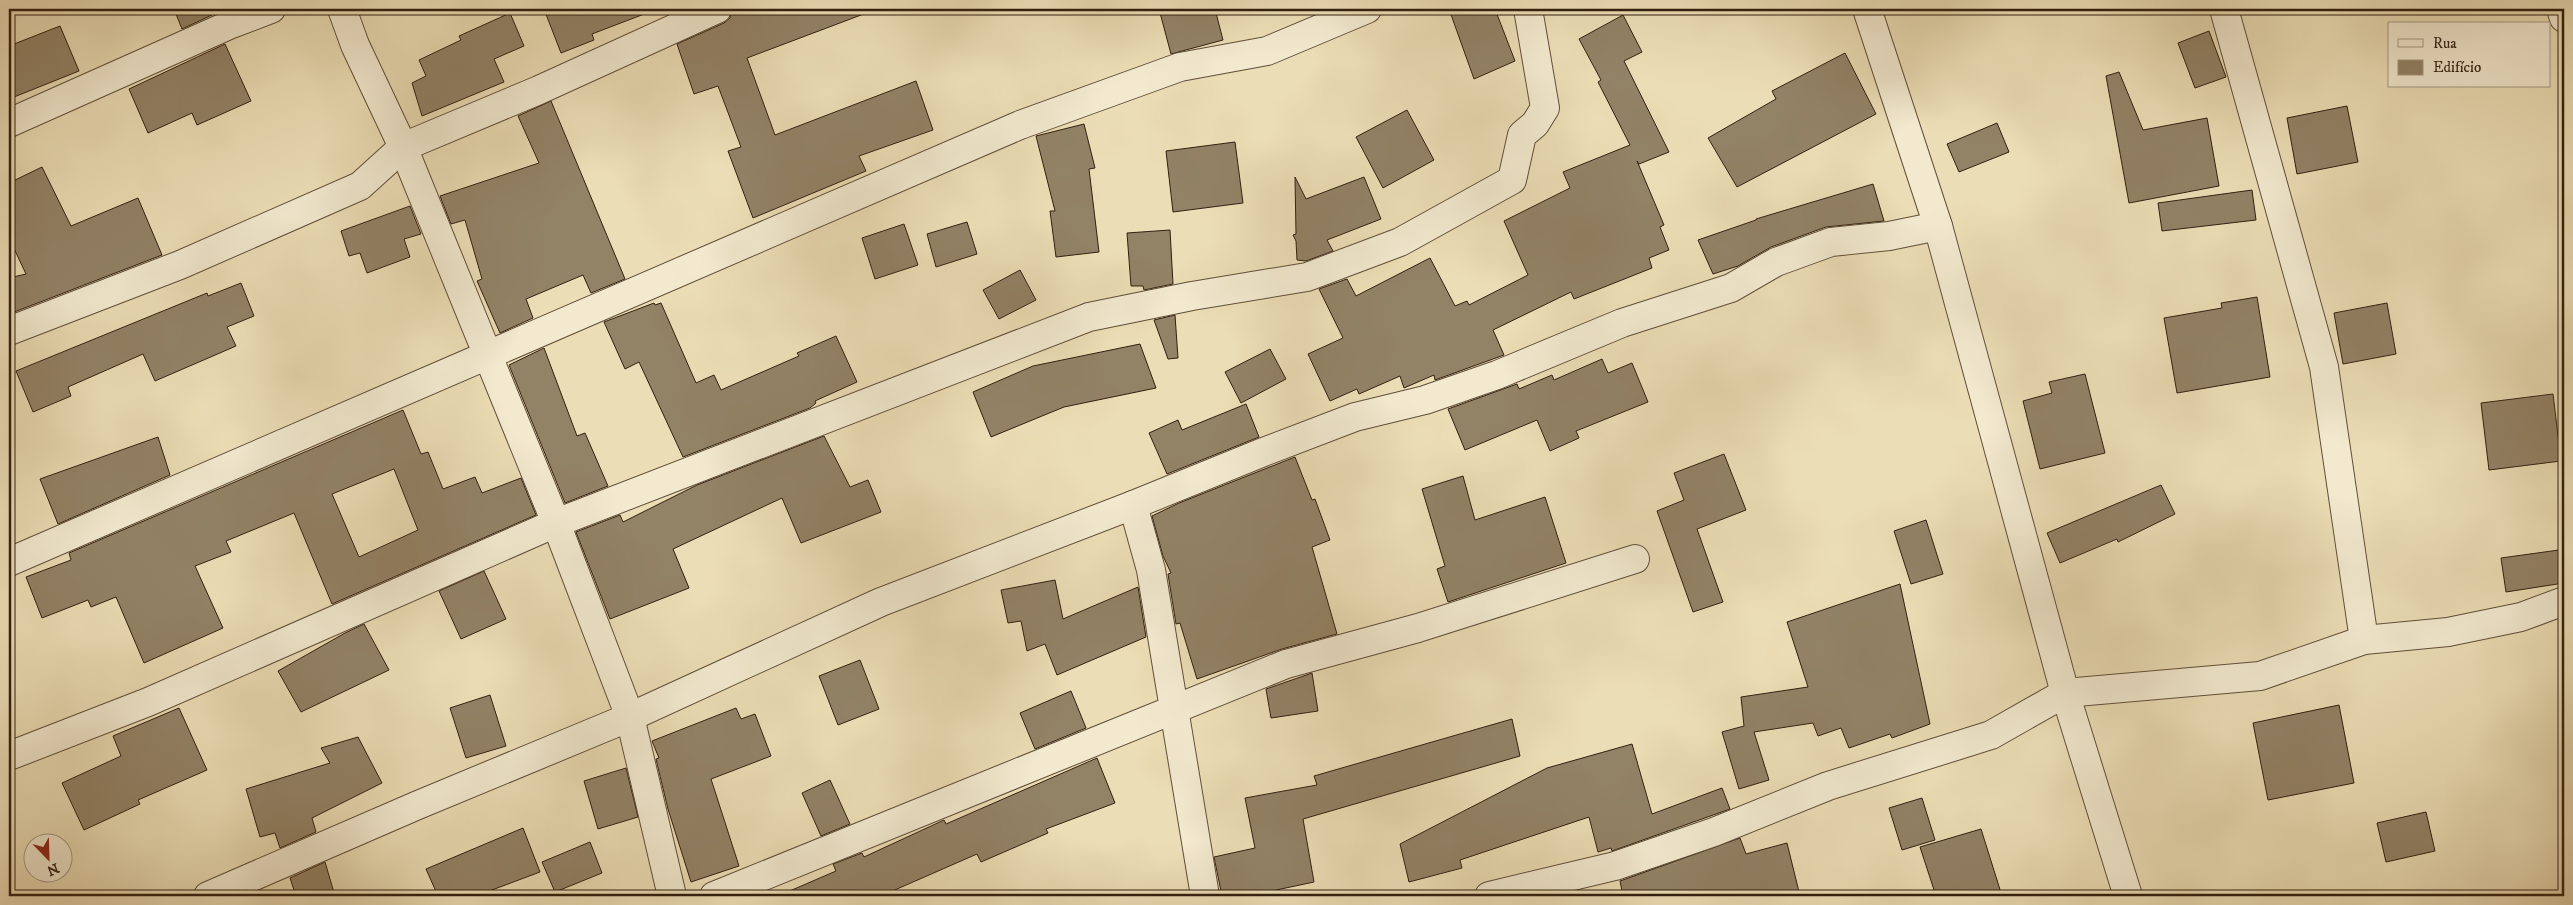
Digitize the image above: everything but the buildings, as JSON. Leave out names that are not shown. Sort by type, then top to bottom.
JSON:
[{"type":"street","points":[[9,123],[229,24],[270,9]]},
{"type":"street","points":[[342,9],[355,45],[403,147],[556,523],[630,716],[672,896]]},
{"type":"street","points":[[9,331],[180,266],[360,186],[403,147],[539,90],[717,9]]},
{"type":"street","points":[[9,562],[1020,125],[1180,67],[1267,51],[1367,9]]},
{"type":"street","points":[[9,756],[148,702],[556,523],[1089,317],[1192,296],[1307,278],[1400,242],[1512,180],[1522,136],[1535,124],[1545,108],[1528,9]]},
{"type":"street","points":[[1847,9],[1879,50]]},
{"type":"street","points":[[1867,9],[1938,226],[2065,693],[2128,896]]},
{"type":"street","points":[[2224,9],[2324,367],[2364,640]]},
{"type":"street","points":[[2561,9],[2564,18]]},
{"type":"street","points":[[208,896],[408,808],[630,716],[881,602],[1133,505],[1355,416],[1425,400],[1497,375],[1622,322],[1731,288],[1776,262],[1831,242],[1889,236],[1938,226]]},
{"type":"street","points":[[1133,505],[1151,570],[1205,896]]},
{"type":"street","points":[[714,896],[1286,664],[1418,628],[1635,559]]},
{"type":"street","points":[[1489,896],[1615,866],[1714,832],[1828,786],[1991,735],[2065,693],[2260,676],[2364,640],[2457,630],[2521,618],[2564,601]]}]
